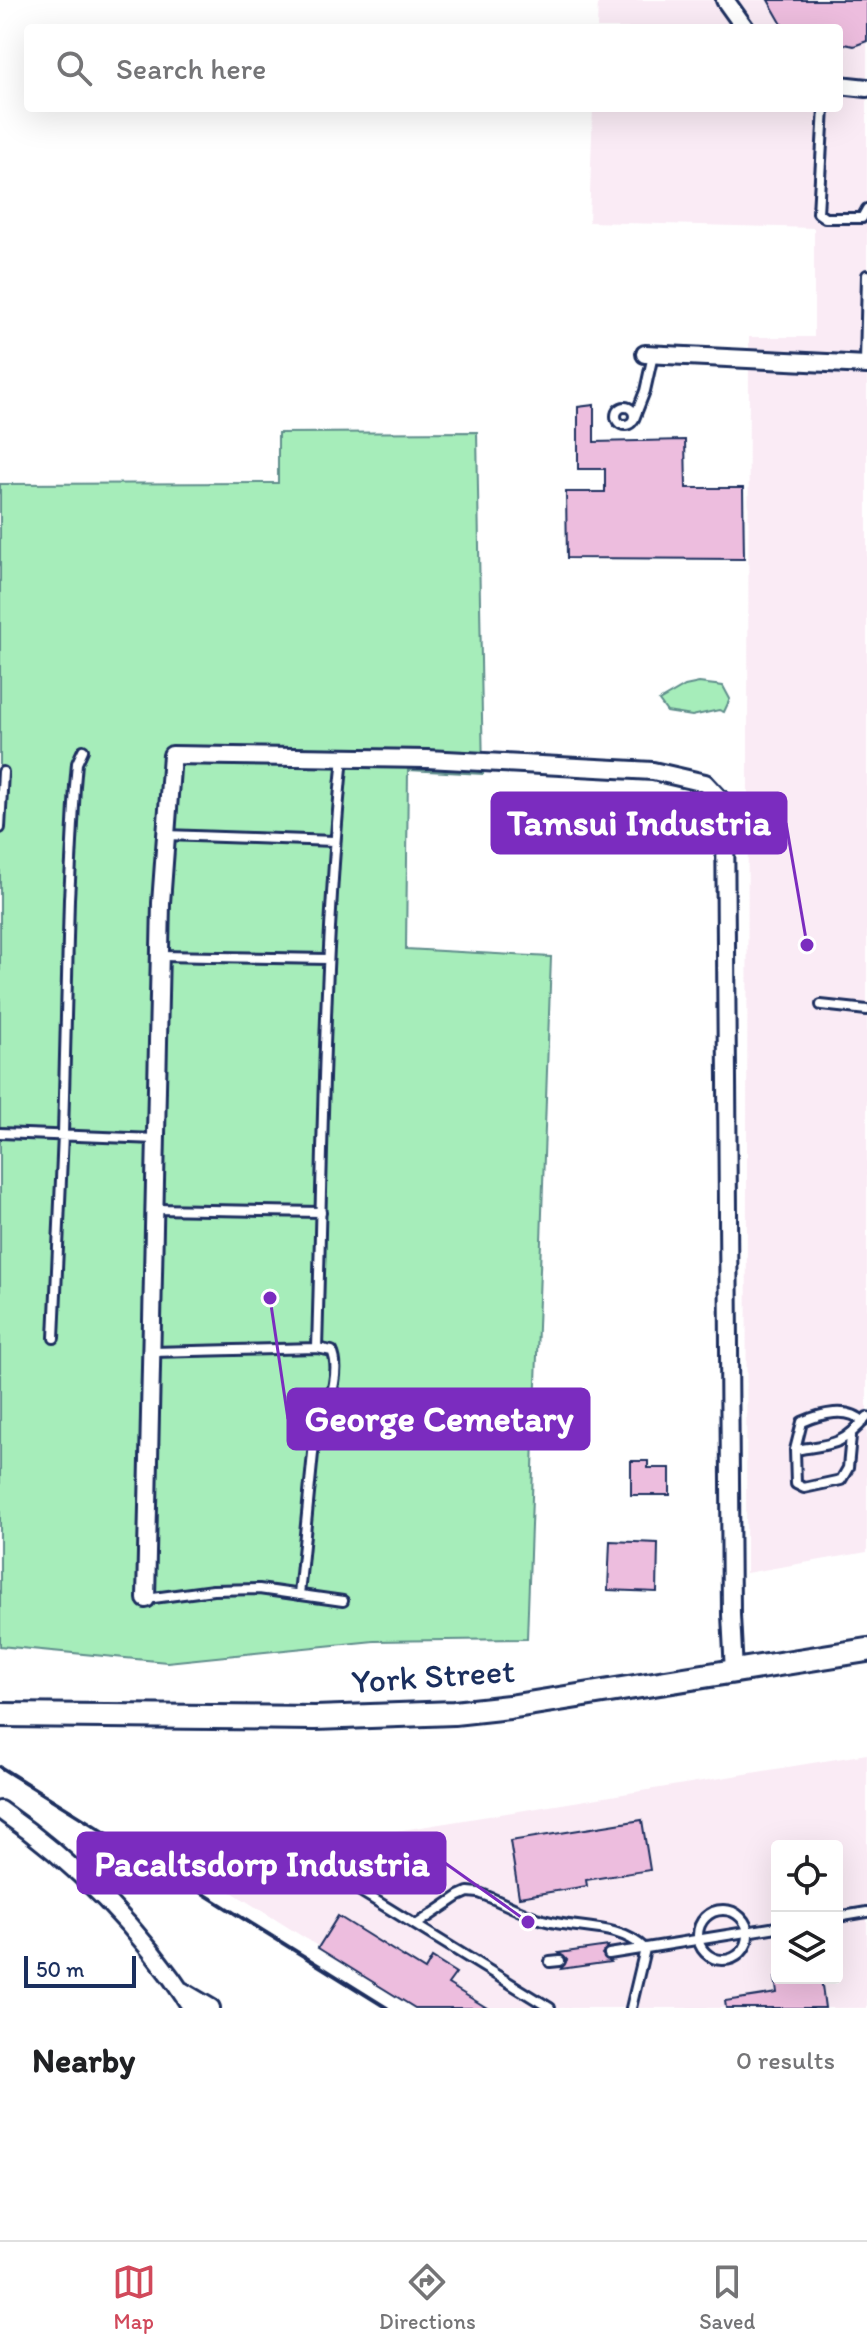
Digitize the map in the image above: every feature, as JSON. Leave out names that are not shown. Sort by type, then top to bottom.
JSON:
[{"type":"main road","name":"York Street","points":[[1,1715],[315,1718],[454,1713],[867,1650]]},
{"type":"street","points":[[725,0],[742,24]]},
{"type":"street","points":[[843,85],[867,88]]},
{"type":"street","points":[[650,354],[866,364]]},
{"type":"street","points":[[146,1599],[160,956],[172,755],[427,759],[653,771],[705,783],[719,798],[725,812],[731,1615],[734,1672]]},
{"type":"street","points":[[0,1810],[63,1858],[116,1909],[192,2008]]},
{"type":"street","points":[[180,1990],[211,2008]]},
{"type":"lane","points":[[824,112],[818,213],[825,218],[862,218],[867,209]]},
{"type":"lane","points":[[866,364],[867,275]]},
{"type":"lane","points":[[634,419],[645,391],[650,354]]},
{"type":"lane","points":[[54,1338],[74,800],[77,763],[83,750]]},
{"type":"lane","points":[[317,1348],[328,959],[334,841],[343,757]]},
{"type":"lane","points":[[0,828],[3,772]]},
{"type":"lane","points":[[166,835],[334,841]]},
{"type":"lane","points":[[160,956],[328,959]]},
{"type":"lane","points":[[821,1005],[867,1010]]},
{"type":"lane","points":[[0,1133],[156,1139]]},
{"type":"lane","points":[[155,1209],[321,1212]]},
{"type":"lane","points":[[152,1352],[317,1348],[332,1351],[336,1360],[329,1403],[324,1420],[319,1423],[315,1433],[299,1595]]},
{"type":"lane","points":[[795,1450],[836,1444],[851,1436],[865,1420],[848,1412],[806,1420],[800,1426],[795,1450],[795,1481],[804,1488],[836,1483],[848,1468],[851,1436]]},
{"type":"lane","points":[[146,1599],[213,1590],[259,1589],[343,1601]]},
{"type":"lane","points":[[323,1868],[550,2008]]},
{"type":"lane","points":[[416,1925],[459,1896],[468,1892],[479,1893],[548,1922],[631,1938],[645,1949]]},
{"type":"lane","points":[[725,1909],[736,1913],[749,1931],[743,1951],[725,1961],[707,1955],[698,1940],[698,1928],[713,1911],[725,1909]]},
{"type":"lane","points":[[843,1916],[867,1912]]},
{"type":"lane","points":[[609,1954],[771,1928]]},
{"type":"lane","points":[[631,2008],[645,1949]]},
{"type":"shaded area","points":[[598,0],[867,0],[867,1552],[746,1573],[749,337],[814,337],[814,228],[589,222],[593,112],[843,112],[843,24],[597,24]]},
{"type":"shaded area","points":[[867,1754],[867,2008],[416,2008],[189,1865]]},
{"type":"green space","points":[[477,432],[483,774],[408,770],[406,949],[551,957],[527,1639],[374,1641],[167,1662],[0,1646],[0,484],[278,483],[278,433]]},
{"type":"green space","points":[[699,683],[723,686],[730,699],[724,712],[719,710],[692,716],[667,712],[659,701],[685,686]]},
{"type":"building","points":[[768,0],[867,0],[867,41],[854,46],[843,44],[843,24],[782,24]]},
{"type":"building","points":[[594,405],[594,442],[685,440],[686,488],[743,488],[744,559],[567,558],[566,492],[605,492],[605,469],[578,469],[578,407]]},
{"type":"building","points":[[631,1461],[648,1461],[648,1468],[670,1468],[670,1495],[631,1495]]},
{"type":"building","points":[[610,1541],[658,1543],[657,1592],[608,1590]]},
{"type":"building","points":[[642,1820],[650,1870],[586,1880],[587,1886],[519,1897],[510,1841]]},
{"type":"building","points":[[338,1916],[425,1970],[432,1958],[456,1973],[448,1984],[487,2008],[415,2008],[318,1948]]},
{"type":"building","points":[[608,1946],[602,1954],[610,1962],[561,1969],[567,1960],[559,1953]]},
{"type":"building","points":[[776,1984],[822,1984],[825,2008],[726,2008],[725,2001],[777,1993]]},
{"type":"railway","points":[[0,1767],[387,2008]]},
{"type":"place","name":"Tamsui Industria","points":[[807,945]]},
{"type":"place","name":"George Cemetary","points":[[270,1298]]},
{"type":"place","name":"Pacaltsdorp Industria","points":[[528,1922]]}]
